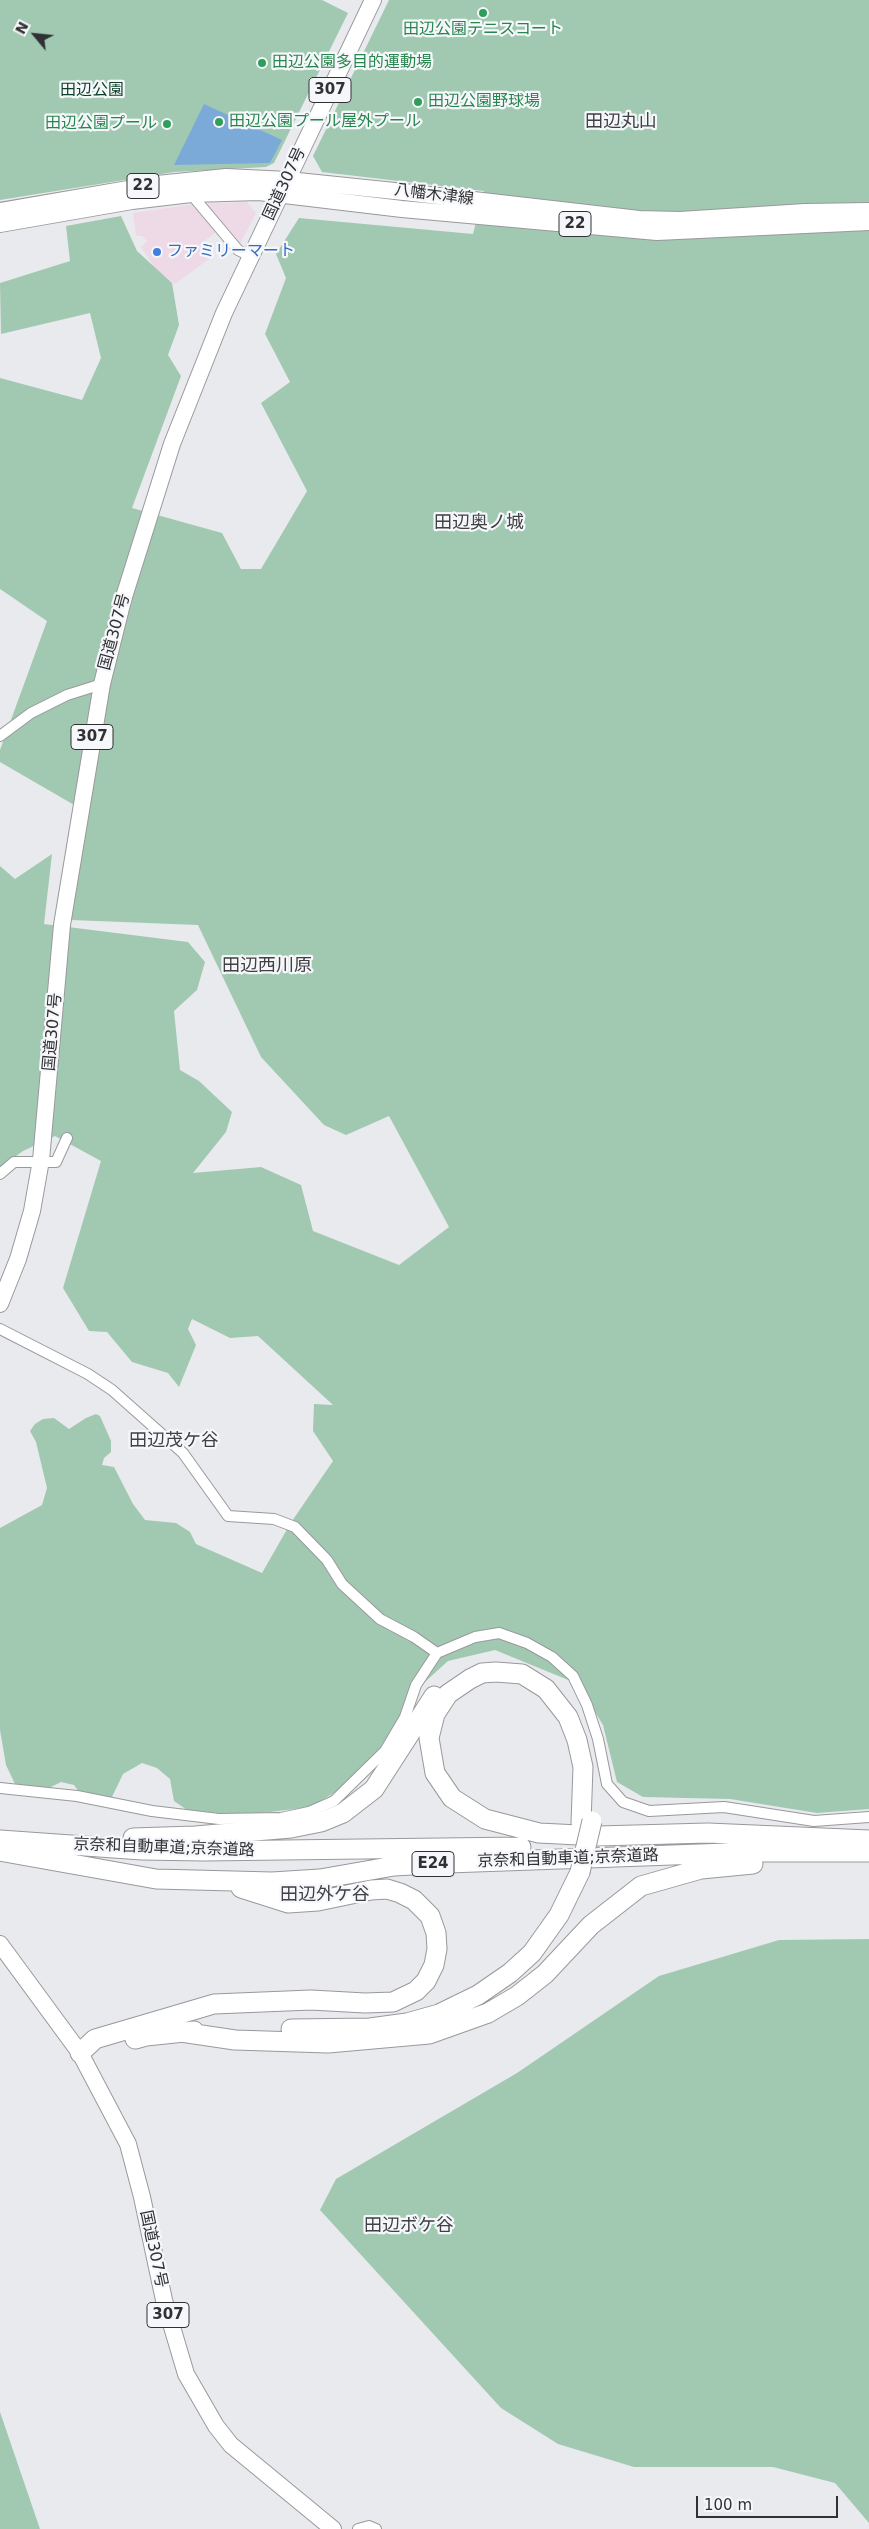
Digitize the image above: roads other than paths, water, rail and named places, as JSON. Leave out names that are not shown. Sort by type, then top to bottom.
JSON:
[{"type":"highway","points":[[0,1839],[79,1840],[195,1836],[292,1828],[321,1822],[343,1812],[374,1789],[440,1687],[458,1674],[487,1663],[516,1664],[541,1674],[562,1692],[572,1705],[586,1735],[590,1755],[587,1822],[577,1849],[575,1871],[544,1922],[517,1954],[476,1986],[435,2006],[393,2017],[319,2013],[213,2015],[175,2025],[102,2050],[80,2053]]},
{"type":"highway","points":[[587,1822],[583,1766],[577,1740],[568,1717],[546,1689],[522,1674],[496,1672],[476,1676],[460,1684],[448,1694],[435,1714],[430,1732],[430,1751],[435,1773],[452,1798],[485,1819],[540,1833],[598,1836],[708,1834],[869,1840]]},
{"type":"highway","name":"京奈和自動車道;京奈道路","points":[[0,1839],[142,1850],[204,1851],[869,1840]]},
{"type":"highway","name":"京奈和自動車道;京奈道路","points":[[0,1851],[156,1878],[221,1881],[295,1881],[394,1866],[439,1863],[756,1852],[869,1853]]},
{"type":"highway","points":[[175,2025],[235,2040],[328,2043],[428,2034],[488,2013],[517,1996],[545,1974],[592,1925],[641,1886],[701,1869],[869,1853]]},
{"type":"highway","points":[[175,2025],[214,2004],[311,2000],[356,2003],[393,2002],[416,1991],[426,1981],[434,1964],[437,1948],[436,1933],[430,1916],[414,1900],[400,1893],[387,1889],[371,1890],[318,1901],[288,1903],[221,1881]]},
{"type":"main road","name":"国道307号","points":[[0,1304],[20,1251],[32,1211],[41,1164],[62,925],[102,684],[129,581],[172,444],[203,364],[250,256],[373,0]]},
{"type":"main road","name":"八幡木津線","points":[[0,211],[196,179],[639,219],[680,220],[805,212],[869,211]]},
{"type":"main road","name":"八幡木津線","points":[[0,224],[132,201],[191,194],[259,192],[284,187],[402,208],[657,232],[869,222]]},
{"type":"main road","name":"国道307号","points":[[0,1944],[80,2053],[128,2144],[142,2197],[164,2300],[186,2374],[216,2426],[231,2445],[333,2529]]},
{"type":"street","points":[[191,194],[238,250],[250,256]]},
{"type":"street","points":[[0,736],[31,713],[67,695],[102,684]]},
{"type":"street","points":[[0,1174],[14,1162],[41,1164],[56,1162],[67,1138]]},
{"type":"street","points":[[0,1328],[88,1374],[112,1390],[183,1453],[228,1516],[274,1519],[294,1527],[327,1560],[342,1584],[380,1619],[414,1637],[437,1654]]},
{"type":"street","points":[[0,1788],[78,1796],[152,1811],[219,1819],[281,1818],[309,1812],[334,1801],[385,1751],[404,1717],[416,1685],[437,1654],[475,1637],[499,1634],[526,1643],[552,1657],[573,1676],[587,1705],[598,1739],[607,1784],[623,1802],[648,1811],[724,1808],[814,1821],[869,1817]]},
{"type":"street","points":[[358,2529],[369,2526],[376,2529]]},
{"type":"water","name":"田辺公園プール屋外プール","points":[[204,104],[282,140],[270,163],[174,165]]},
{"type":"place","name":"田辺公園テニスコート","points":[[483,13]]},
{"type":"place","name":"田辺公園多目的運動場","points":[[262,63]]},
{"type":"place","name":"田辺公園野球場","points":[[418,102]]},
{"type":"place","name":"田辺公園プール屋外プール","points":[[219,122]]},
{"type":"place","name":"田辺公園プール","points":[[167,124]]},
{"type":"place","name":"ファミリーマート","points":[[157,252]]},
{"type":"district","name":"田辺丸山","points":[[621,122]]},
{"type":"district","name":"田辺奥ノ城","points":[[479,523]]},
{"type":"district","name":"田辺西川原","points":[[267,966]]},
{"type":"district","name":"田辺茂ケ谷","points":[[174,1441]]},
{"type":"district","name":"田辺外ケ谷","points":[[325,1895]]},
{"type":"district","name":"田辺ボケ谷","points":[[409,2226]]},
{"type":"park label","name":"田辺公園","points":[[92,91]]}]
